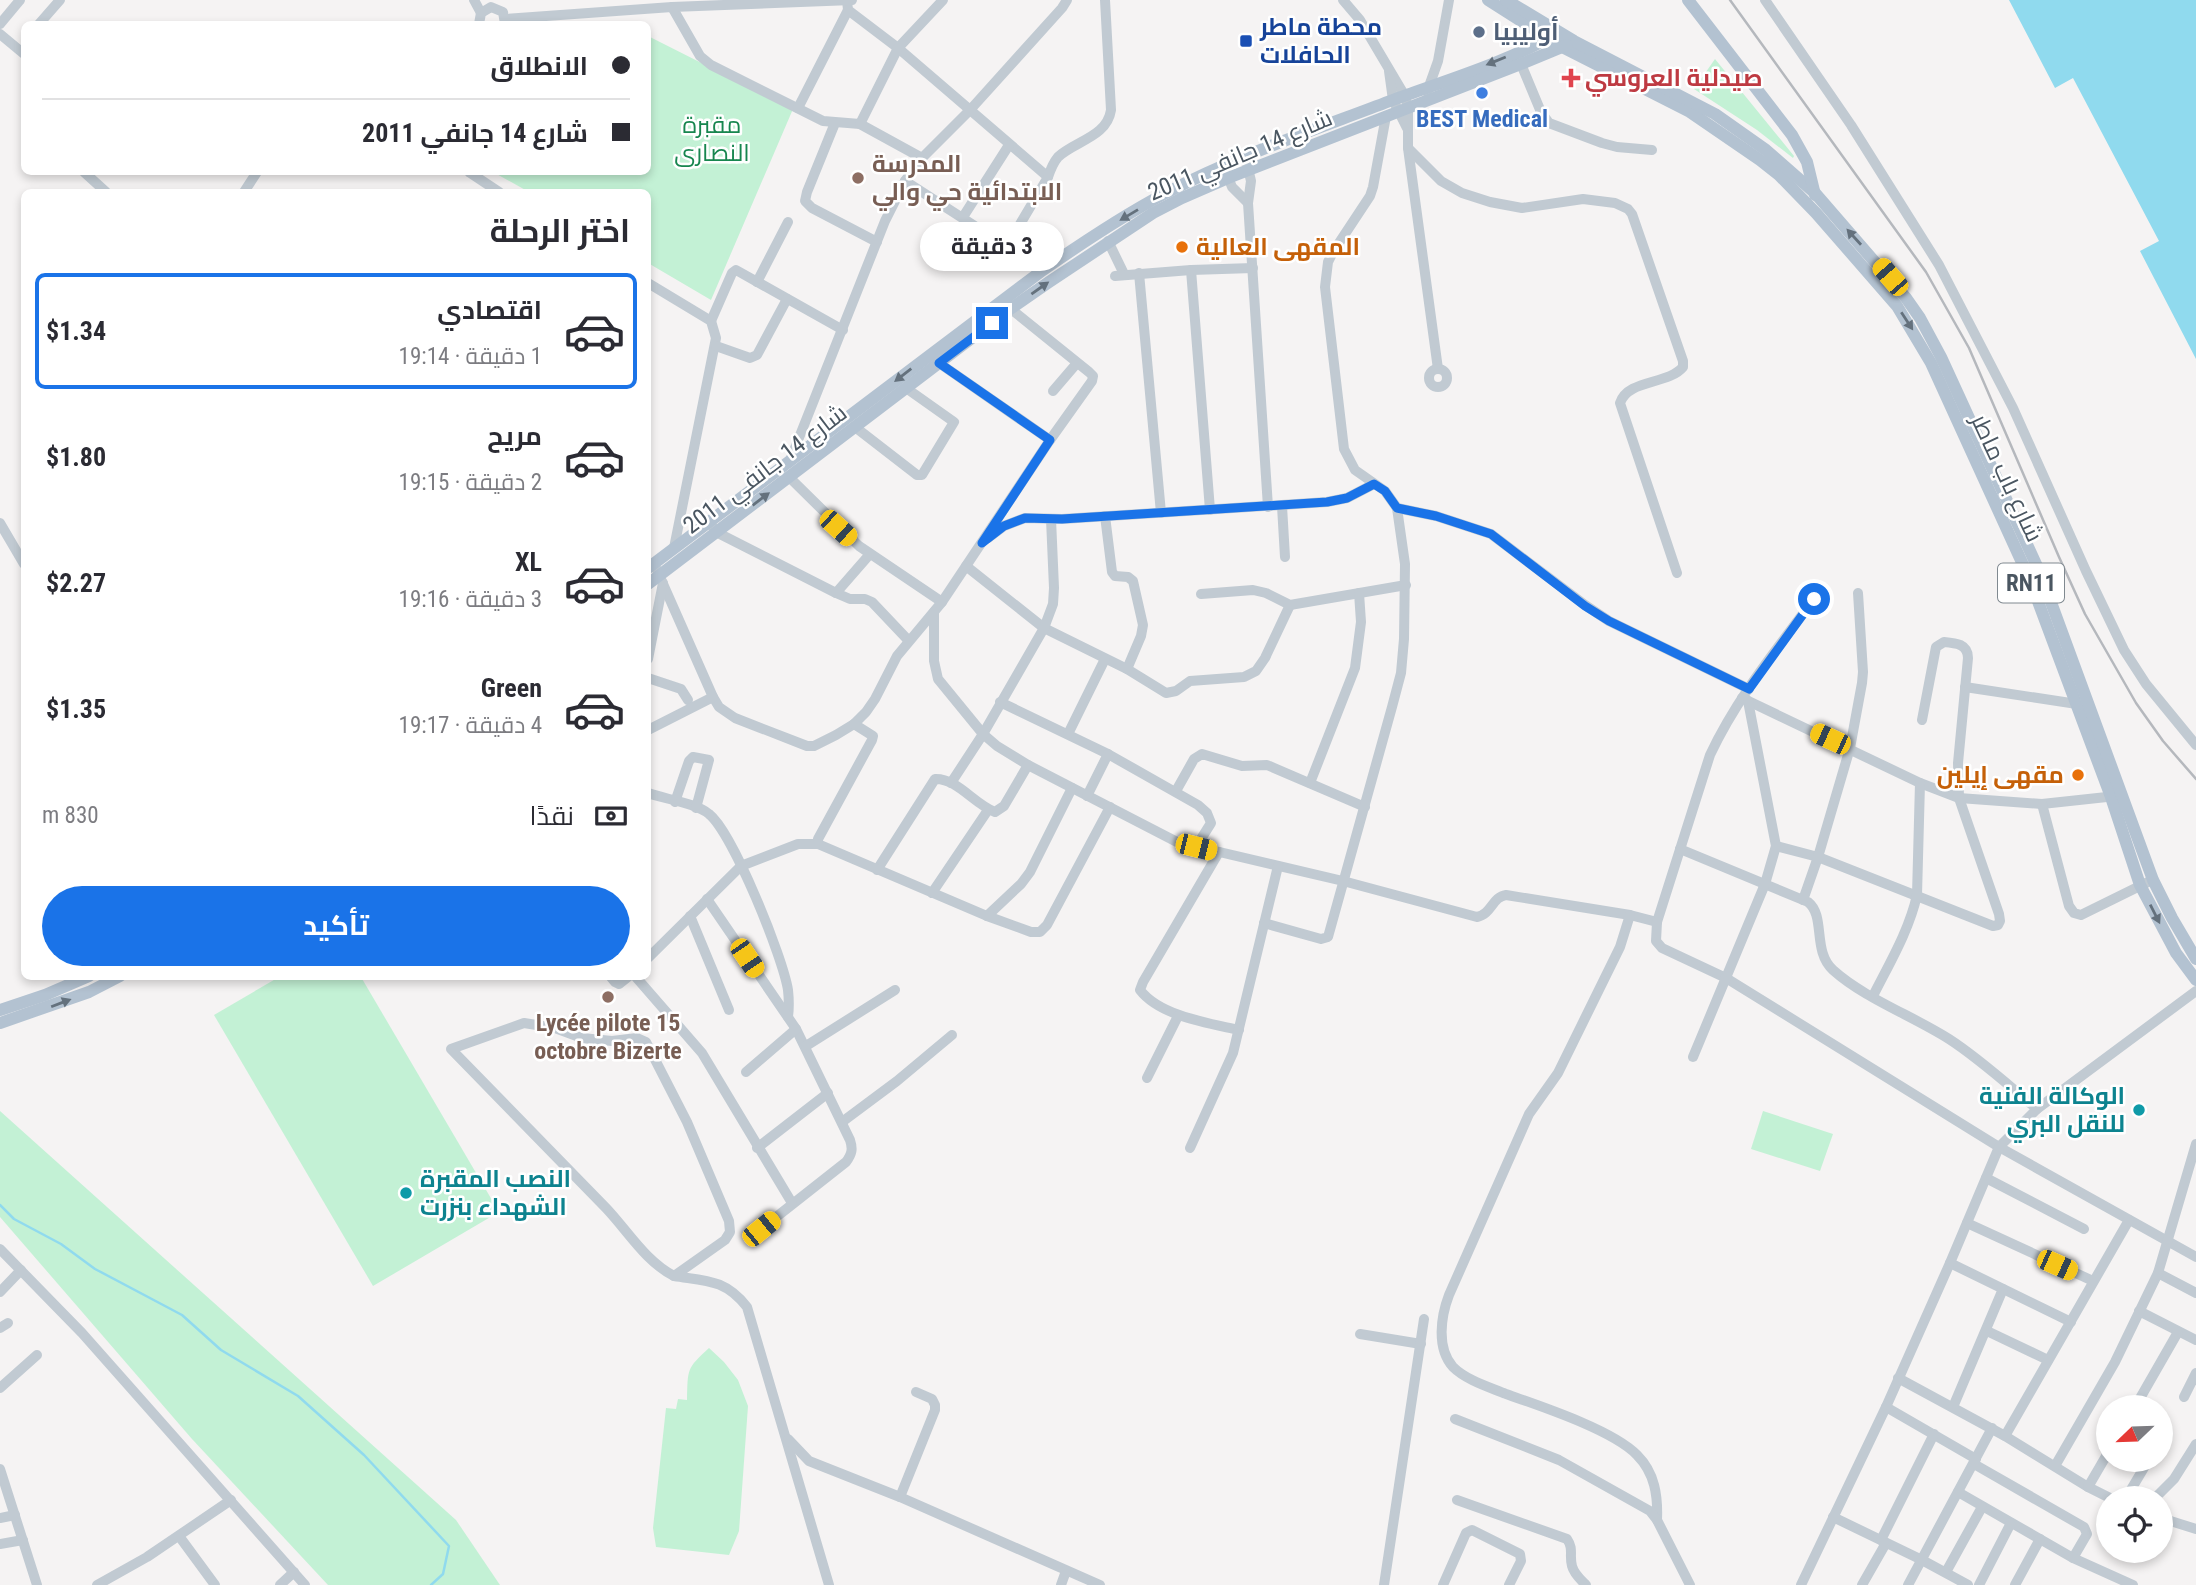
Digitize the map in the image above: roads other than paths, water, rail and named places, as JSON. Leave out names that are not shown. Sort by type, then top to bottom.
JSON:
[{"type":"main road","name":"RN11","points":[[1488,0],[1710,124],[1779,175],[1816,212]]},
{"type":"main road","name":"RN11","points":[[1506,0],[1553,35]]},
{"type":"main road","points":[[1688,0],[1792,135],[1807,162],[1815,192],[1816,212]]},
{"type":"main road","name":"شارع 14 جانفي 2011","points":[[656,572],[718,533],[939,363],[1043,270],[1147,203],[1398,106],[1429,87],[1553,35]]},
{"type":"main road","name":"شارع 14 جانفي 2011","points":[[1398,106],[1422,102],[1568,44]]},
{"type":"main road","name":"RN11","points":[[1568,44],[1715,114],[1766,150],[1815,192]]},
{"type":"main road","name":"شارع 14 جانفي 2011","points":[[656,572],[674,548],[1006,305],[1226,172]]},
{"type":"main road","name":"شارع باب ماطر","points":[[1815,192],[1890,277],[1931,337],[2045,583],[2146,882],[2176,953],[2196,980]]},
{"type":"main road","name":"شارع باب ماطر","points":[[1816,212],[1882,287],[1921,343],[2023,563],[2077,704],[2116,796]]},
{"type":"main road","name":"شارع باب ماطر","points":[[2146,882],[2196,959]]},
{"type":"main road","points":[[0,1010],[80,980]]},
{"type":"main road","points":[[0,1023],[89,992],[112,980]]},
{"type":"street","points":[[0,24],[20,0]]},
{"type":"street","points":[[42,21],[60,0]]},
{"type":"street","points":[[474,0],[480,15],[496,8],[504,19]]},
{"type":"street","points":[[496,0],[504,19]]},
{"type":"street","points":[[860,124],[898,48],[943,0]]},
{"type":"street","points":[[789,463],[877,242],[905,181],[922,158],[970,110],[1067,0]]},
{"type":"street","points":[[1007,246],[1058,158],[1098,132],[1110,119],[1105,0]]},
{"type":"street","points":[[1264,923],[1321,939],[1326,939],[1329,934],[1401,673],[1406,585],[1397,508],[1385,491],[1355,470],[1344,449],[1325,299],[1325,276],[1328,262],[1339,241],[1370,196],[1398,106],[1401,86],[1389,71],[1360,20],[1343,0]]},
{"type":"street","points":[[1422,102],[1438,61],[1449,0]]},
{"type":"street","points":[[1765,0],[1865,146],[1939,265],[2013,408],[2119,641],[2146,684],[2196,745]]},
{"type":"street","points":[[504,19],[672,7],[849,3],[1048,177]]},
{"type":"street","points":[[798,108],[849,3]]},
{"type":"street","points":[[672,7],[695,48],[706,61],[823,121],[860,124],[922,158]]},
{"type":"street","points":[[0,34],[21,47]]},
{"type":"street","points":[[1521,64],[1541,112],[1549,123],[1602,144],[1652,150]]},
{"type":"street","points":[[1398,106],[1407,128],[1438,369]]},
{"type":"street","points":[[835,122],[805,201],[812,208],[877,242]]},
{"type":"street","points":[[963,217],[1009,145]]},
{"type":"street","points":[[1408,148],[1441,181],[1462,193],[1490,202],[1522,208],[1583,199],[1615,203],[1632,214],[1682,357],[1683,367],[1675,374],[1628,391],[1620,399],[1620,403],[1677,572]]},
{"type":"street","points":[[1247,164],[1251,180],[1248,203],[1268,506]]},
{"type":"street","points":[[1226,172],[1232,187],[1248,203]]},
{"type":"street","points":[[87,175],[103,189]]},
{"type":"street","points":[[473,175],[494,189]]},
{"type":"street","points":[[905,181],[1043,270]]},
{"type":"street","points":[[757,282],[788,222]]},
{"type":"street","points":[[1108,242],[1119,275],[1253,268]]},
{"type":"street","points":[[710,321],[733,271],[736,270],[844,330]]},
{"type":"street","points":[[1191,270],[1210,510]]},
{"type":"street","points":[[1139,273],[1161,513]]},
{"type":"street","points":[[651,285],[710,321],[716,346],[674,548]]},
{"type":"street","points":[[716,346],[750,358],[757,355],[787,299]]},
{"type":"street","points":[[656,572],[719,707],[735,718],[807,746],[821,743],[854,724],[875,699],[908,640],[942,601],[1092,381],[1093,376],[1006,305]]},
{"type":"street","points":[[939,363],[1050,440]]},
{"type":"street","points":[[1053,391],[1077,363]]},
{"type":"street","points":[[855,427],[917,475],[922,475],[954,422],[906,388]]},
{"type":"street","points":[[790,478],[838,528],[870,554],[942,601]]},
{"type":"street","points":[[982,543],[1015,521],[1034,517],[1051,519],[1282,506],[1337,500],[1374,484]]},
{"type":"street","points":[[1282,506],[1285,558]]},
{"type":"street","points":[[1397,508],[1436,516],[1491,534],[1585,606],[1609,621],[1746,696],[1920,783],[1959,798],[2042,804],[2116,796]]},
{"type":"street","points":[[1105,516],[1112,572],[1115,576],[1128,577],[1133,581],[1143,620],[1141,636],[1127,669]]},
{"type":"street","points":[[951,783],[1044,628],[1053,604],[1055,588],[1051,519]]},
{"type":"street","points":[[709,522],[718,533],[836,593],[850,599],[872,602],[908,640]]},
{"type":"street","points":[[0,523],[4,538],[21,560]]},
{"type":"street","points":[[836,593],[870,554]]},
{"type":"street","points":[[966,566],[1044,628],[1127,669],[1160,690],[1171,693],[1190,681],[1251,675],[1265,658],[1290,605]]},
{"type":"street","points":[[651,626],[656,572]]},
{"type":"street","points":[[1201,594],[1253,590],[1266,593],[1290,605],[1406,585]]},
{"type":"street","points":[[1310,783],[1355,667],[1360,629],[1359,593]]},
{"type":"street","points":[[1803,900],[1850,748],[1863,673],[1858,593]]},
{"type":"street","points":[[1814,599],[1746,696],[1710,755],[1657,922],[1656,940],[1662,948],[1727,978],[1998,1147],[2196,1257]]},
{"type":"street","points":[[934,612],[934,661],[937,679],[982,734],[1028,765],[1177,842],[1343,881],[1477,917],[1487,914],[1495,900],[1506,895],[1657,922]]},
{"type":"street","points":[[1776,846],[1818,858],[1993,926],[2000,923],[1959,798],[1958,763],[1968,658],[1967,650],[1957,644],[1941,643],[1935,650],[1922,720]]},
{"type":"street","points":[[1069,734],[1105,659]]},
{"type":"street","points":[[651,679],[681,689],[688,700]]},
{"type":"street","points":[[1965,687],[2077,704]]},
{"type":"street","points":[[1693,1058],[1765,884],[1776,846],[1746,696]]},
{"type":"street","points":[[651,728],[713,697]]},
{"type":"street","points":[[1000,702],[1108,754],[1198,805],[1210,818],[1209,827],[1196,847]]},
{"type":"street","points":[[818,844],[818,839],[872,740],[870,733],[854,724]]},
{"type":"street","points":[[1087,796],[1108,754]]},
{"type":"street","points":[[1176,791],[1194,759],[1202,754],[1242,766],[1267,765],[1365,807]]},
{"type":"street","points":[[675,802],[689,761],[693,757],[709,760],[696,807]]},
{"type":"street","points":[[877,870],[932,782],[940,778],[951,783],[988,810],[995,812],[1000,811],[1028,765]]},
{"type":"street","points":[[1873,996],[1907,926],[1917,895],[1920,783]]},
{"type":"street","points":[[987,916],[1026,878],[1072,788]]},
{"type":"street","points":[[651,794],[696,807],[709,813],[716,821],[758,903],[785,977],[788,1017]]},
{"type":"street","points":[[2042,804],[2069,906],[2074,913],[2081,915],[2146,882]]},
{"type":"street","points":[[651,955],[741,866],[798,844],[818,844],[987,916],[1036,933],[1043,929],[1110,807]]},
{"type":"street","points":[[932,893],[988,810]]},
{"type":"street","points":[[1680,849],[1813,906],[1821,951],[1830,968],[1957,1044],[2037,1109]]},
{"type":"street","points":[[1219,852],[1140,990],[1145,996],[1178,1016],[1239,1030]]},
{"type":"street","points":[[1190,1148],[1229,1063],[1278,866]]},
{"type":"street","points":[[706,899],[806,1046],[852,1149],[851,1156],[761,1229]]},
{"type":"street","points":[[1629,915],[1620,947],[1558,1073],[1534,1106],[1519,1135],[1449,1295],[1443,1311],[1441,1333],[1448,1358],[1461,1373],[1489,1387],[1583,1424],[1634,1452],[1644,1465],[1656,1490],[1657,1520]]},
{"type":"street","points":[[690,916],[729,1010]]},
{"type":"street","points":[[638,980],[702,1053],[792,1203]]},
{"type":"street","points":[[806,1046],[895,990]]},
{"type":"street","points":[[1801,1585],[1886,1407],[1968,1223],[1998,1147],[2037,1109],[2196,991]]},
{"type":"street","points":[[1147,1077],[1178,1016]]},
{"type":"street","points":[[674,1276],[724,1240],[730,1227],[687,1122],[646,1042],[637,1038],[612,1041],[582,1038],[555,1028],[524,1023],[451,1049],[659,1266],[674,1276],[720,1283],[736,1293],[747,1307],[829,1585]]},
{"type":"street","points":[[746,1072],[796,1029]]},
{"type":"street","points":[[842,1122],[952,1035]]},
{"type":"street","points":[[757,1147],[828,1093]]},
{"type":"street","points":[[2055,1466],[2115,1362],[2158,1273],[2196,1144]]},
{"type":"street","points":[[1986,1178],[2084,1228]]},
{"type":"street","points":[[2005,1436],[2129,1220]]},
{"type":"street","points":[[1968,1223],[2093,1281]]},
{"type":"street","points":[[0,1249],[91,1344],[305,1585]]},
{"type":"street","points":[[1950,1263],[2071,1322]]},
{"type":"street","points":[[0,1292],[21,1270]]},
{"type":"street","points":[[2158,1273],[2196,1293]]},
{"type":"street","points":[[1953,1407],[2003,1289]]},
{"type":"street","points":[[2139,1311],[2196,1340]]},
{"type":"street","points":[[1384,1585],[1424,1319]]},
{"type":"street","points":[[1987,1331],[2048,1360]]},
{"type":"street","points":[[2141,1395],[2178,1332]]},
{"type":"street","points":[[1360,1334],[1421,1344]]},
{"type":"street","points":[[0,1388],[37,1355]]},
{"type":"street","points":[[2185,1397],[2195,1377]]},
{"type":"street","points":[[1898,1378],[1992,1428],[2096,1491]]},
{"type":"street","points":[[900,1497],[935,1405],[932,1399],[916,1392]]},
{"type":"street","points":[[1886,1407],[2084,1527],[2087,1534],[2085,1540],[2073,1558]]},
{"type":"street","points":[[1455,1419],[1559,1460],[1650,1511],[1690,1585]]},
{"type":"street","points":[[1908,1585],[1992,1428]]},
{"type":"street","points":[[1862,1585],[1934,1434]]},
{"type":"street","points":[[785,1436],[809,1461],[900,1497],[1100,1585]]},
{"type":"street","points":[[2168,1486],[2175,1479],[2196,1444]]},
{"type":"street","points":[[0,1471],[37,1585]]},
{"type":"street","points":[[2088,1487],[2097,1472]]},
{"type":"street","points":[[1958,1493],[2073,1558],[2133,1585]]},
{"type":"street","points":[[97,1585],[140,1561],[231,1500]]},
{"type":"street","points":[[1457,1500],[1567,1539],[1573,1547],[1572,1566],[1586,1585]]},
{"type":"street","points":[[1950,1578],[1982,1507]]},
{"type":"street","points":[[0,1518],[15,1515]]},
{"type":"street","points":[[1833,1517],[1968,1585]]},
{"type":"street","points":[[2173,1522],[2196,1529]]},
{"type":"street","points":[[1979,1585],[2011,1523]]},
{"type":"street","points":[[1443,1585],[1466,1533],[1472,1530],[1520,1555],[1521,1561],[1509,1585]]},
{"type":"street","points":[[179,1536],[215,1585]]},
{"type":"street","points":[[2015,1585],[2040,1539]]},
{"type":"street","points":[[0,1544],[23,1540]]},
{"type":"street","points":[[1061,1585],[1066,1571]]},
{"type":"street","points":[[281,1585],[294,1572]]},
{"type":"water","points":[[2009,0],[2196,0],[2196,359],[2140,251],[2159,241],[2073,78],[2055,88]]},
{"type":"waterway","points":[[0,1205],[14,1219],[61,1244],[95,1269],[182,1315],[221,1350],[298,1396],[364,1455],[449,1546],[443,1574],[431,1585]]},
{"type":"railway","points":[[1730,0],[1926,272],[1969,348],[2085,614],[2136,703],[2163,741],[2196,779]]},
{"type":"place","name":"أوليبيا","points":[[1479,32]]},
{"type":"place","name":"محطة ماطر الحافلات","points":[[1246,41]]},
{"type":"place","name":"صيدلية العروسي","points":[[1571,78]]},
{"type":"place","name":"BEST Medical","points":[[1482,93]]},
{"type":"place","name":"المدرسة الابتدائية حي والي","points":[[858,178]]},
{"type":"place","name":"المقهى العالية","points":[[1182,247]]},
{"type":"place","name":"مقهى إيلين","points":[[2078,775]]},
{"type":"place","name":"Lycée pilote 15 octobre Bizerte","points":[[608,997]]},
{"type":"place","name":"الوكالة الفنية للنقل البري","points":[[2139,1110]]},
{"type":"place","name":"النصب المقبرة الشهداء بنزرت","points":[[406,1193]]},
{"type":"park label","name":"مقبرة النصارى","points":[[712,139]]}]
